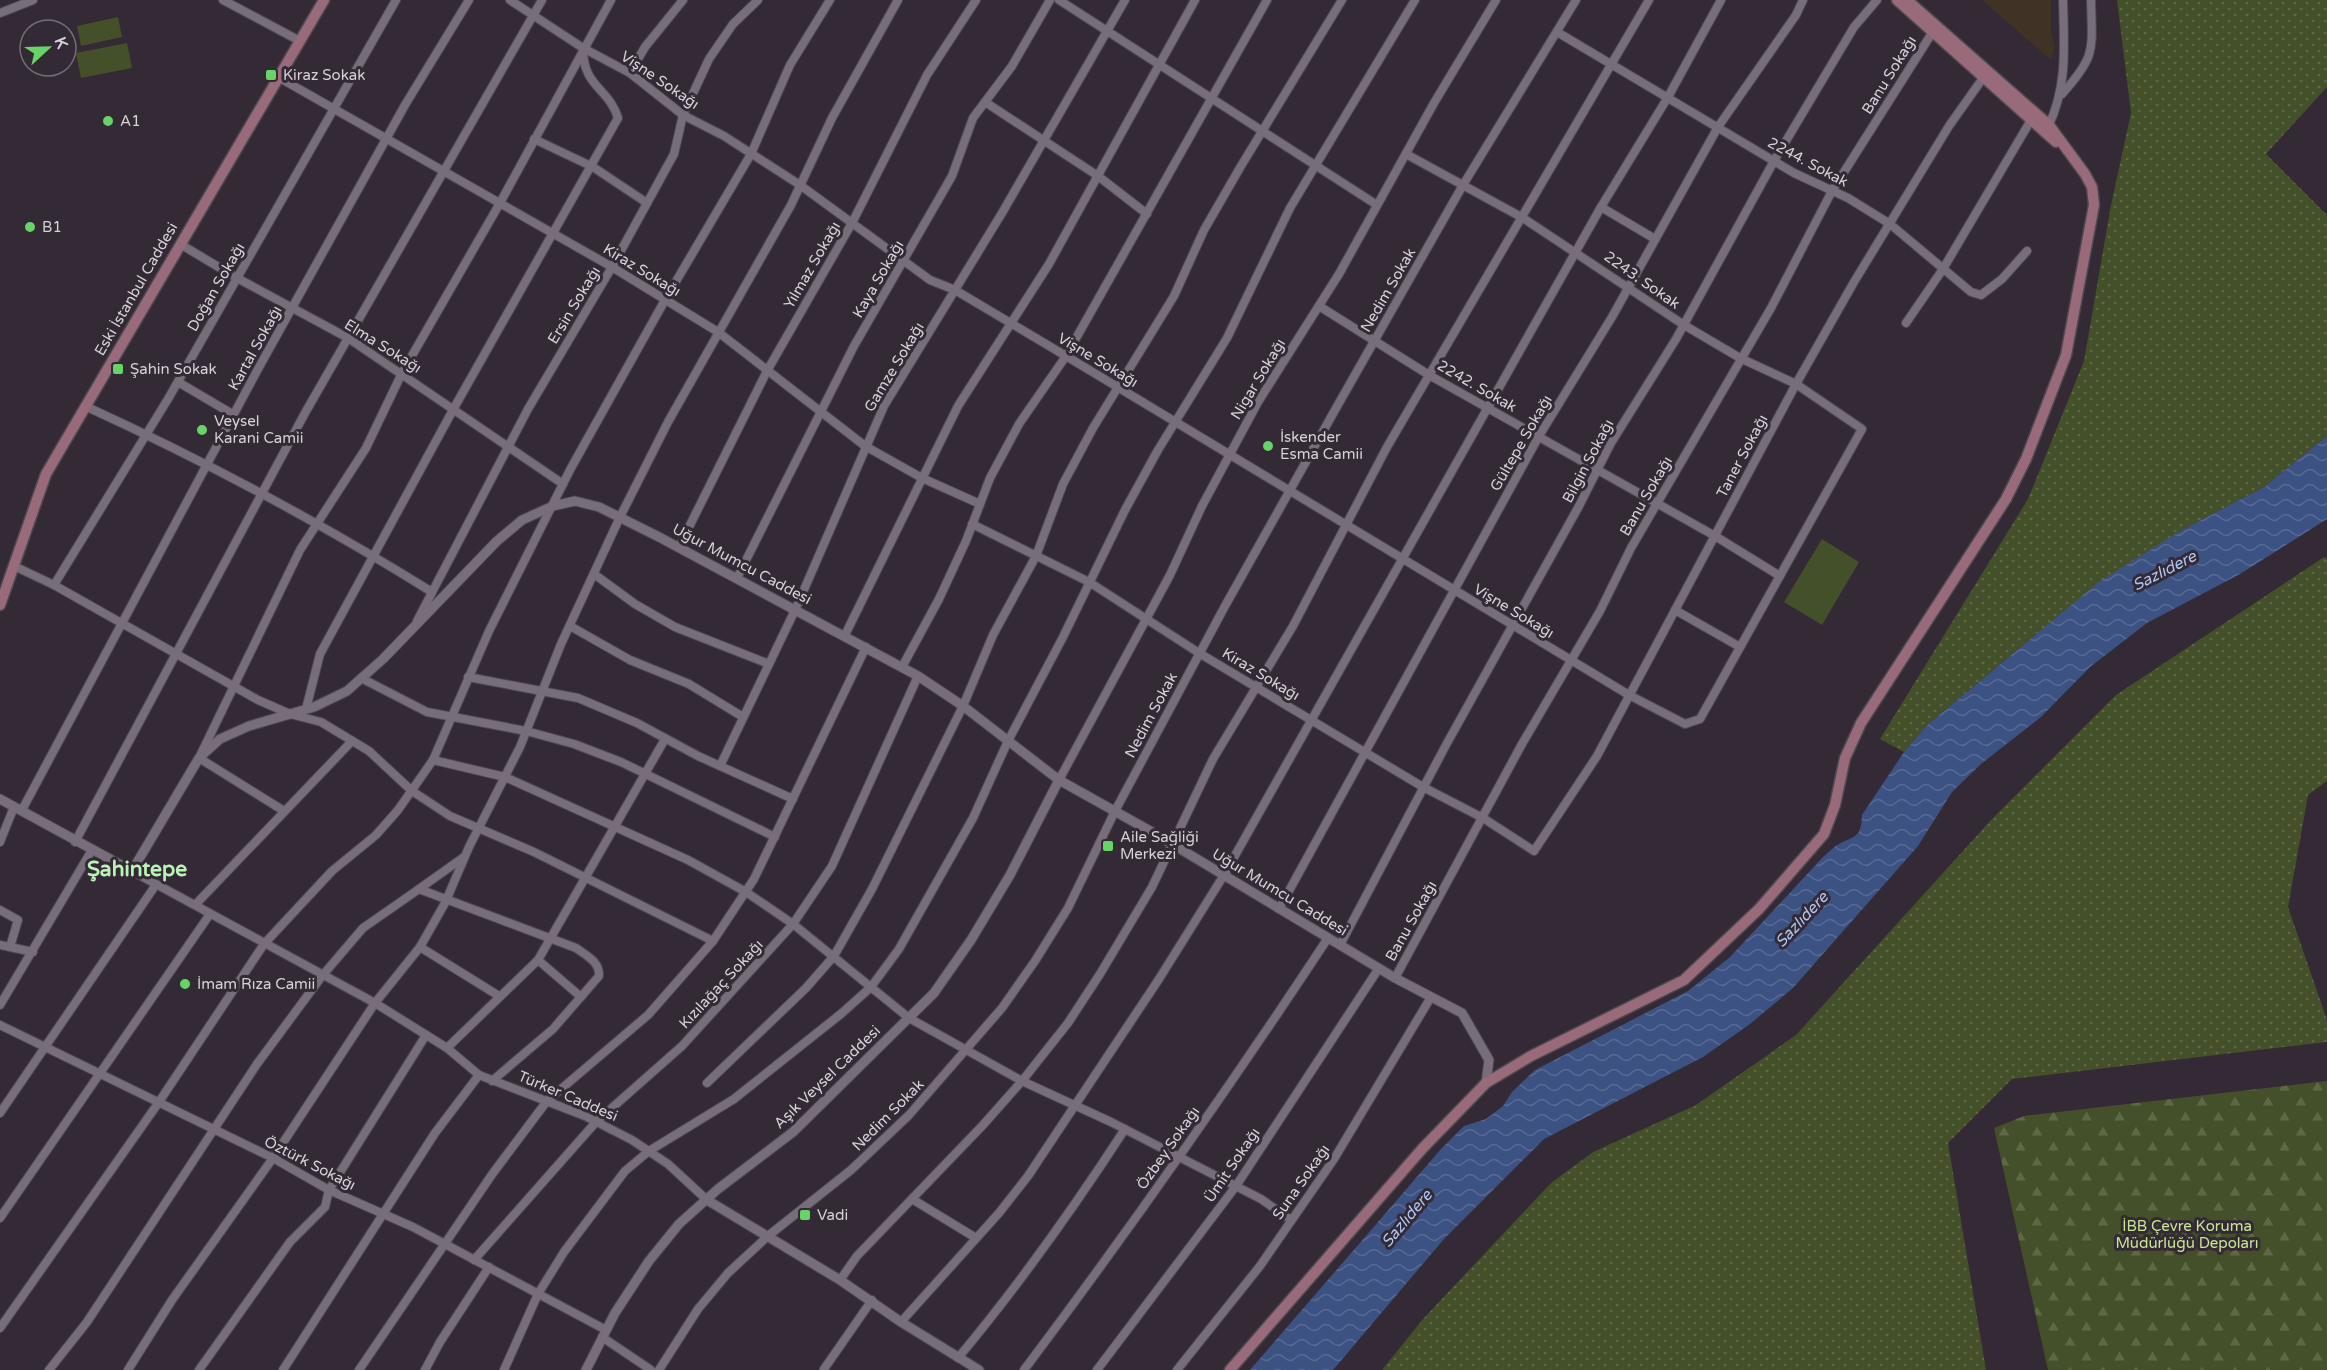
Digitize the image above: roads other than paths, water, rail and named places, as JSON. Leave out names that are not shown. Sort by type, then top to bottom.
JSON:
[{"type":"main road","name":"Eski İstanbul Caddesi","points":[[0,605],[3,590],[14,566],[46,474],[324,0]]},
{"type":"main road","points":[[1897,0],[2031,120],[2047,129]]},
{"type":"main road","points":[[1230,1370],[1422,1149],[1486,1083],[1531,1056],[1684,980],[1760,909],[1824,834],[1831,818],[1845,758],[1861,723],[2006,499],[2051,400],[2066,355],[2094,205],[2092,187],[2073,159],[2047,129],[1907,0]]},
{"type":"street","points":[[0,12],[33,0]]},
{"type":"street","points":[[223,0],[300,41]]},
{"type":"street","name":"Doğan Sokağı","points":[[54,585],[178,382],[396,0]]},
{"type":"street","name":"Kartal Sokağı","points":[[0,842],[121,625],[292,309],[388,140],[405,105],[470,0]]},
{"type":"street","name":"Vişne Sokağı","points":[[510,0],[583,48],[630,73],[683,115],[800,184],[930,280],[956,290],[1629,695],[1685,724],[1700,719],[1740,647]]},
{"type":"street","points":[[75,842],[348,338],[542,0]]},
{"type":"street","points":[[284,811],[199,758],[316,524],[366,448],[402,373],[500,203],[611,0]]},
{"type":"street","points":[[630,73],[645,47],[683,0]]},
{"type":"street","name":"Ersin Sokağı","points":[[414,628],[509,445],[612,267],[674,154],[683,115],[709,59],[733,24],[758,0]]},
{"type":"street","points":[[0,1328],[159,1102],[264,944],[332,871],[376,835],[412,791],[433,760],[468,677],[563,484],[665,300],[751,154],[790,66],[830,0]]},
{"type":"street","points":[[128,1370],[172,1300],[273,1158],[375,1003],[420,947],[448,898],[465,855],[505,777],[543,694],[570,626],[620,517],[668,422],[800,184],[832,118],[898,0]]},
{"type":"street","name":"Yılmaz Sokağı","points":[[678,548],[767,371],[852,224],[927,75],[976,0]]},
{"type":"street","name":"Kaya Sokağı","points":[[737,578],[854,346],[952,176],[974,118],[1012,66],[1050,0]]},
{"type":"street","points":[[1059,0],[1377,205]]},
{"type":"street","name":"Gamze Sokağı","points":[[720,766],[796,608],[884,406],[1045,141],[1125,0]]},
{"type":"street","points":[[845,635],[958,406],[1049,264],[1196,0]]},
{"type":"street","points":[[902,667],[939,599],[990,478],[1019,424],[1066,356],[1267,0]]},
{"type":"street","points":[[504,1370],[538,1294],[596,1208],[625,1171],[649,1151],[734,1099],[871,987],[899,949],[933,893],[973,818],[1008,741],[1063,637],[1125,510],[1175,422],[1227,338],[1290,208],[1415,0]]},
{"type":"street","name":"Nigar Sokağı","points":[[1059,780],[1147,617],[1258,402],[1318,306],[1496,0]]},
{"type":"street","name":"Nedim Sokak","points":[[659,1370],[698,1308],[728,1273],[768,1236],[860,1162],[909,1115],[1002,1008],[1063,917],[1115,811],[1290,491],[1463,185],[1576,0]]},
{"type":"street","points":[[840,1280],[857,1256],[1022,1081],[1068,1023],[1100,974],[1173,845],[1213,759],[1293,626],[1387,447],[1649,0]]},
{"type":"street","points":[[901,1322],[999,1213],[1028,1176],[1159,979],[1224,875],[1575,251],[1668,97],[1721,0]]},
{"type":"street","name":"Gültepe Sokağı","points":[[1279,909],[1539,436],[1629,286],[1718,127],[1796,15],[1803,0]]},
{"type":"street","name":"Bilgin Sokağı","points":[[1340,945],[1423,787],[1611,443],[1684,325],[1774,160],[1854,27],[1877,0]]},
{"type":"street","points":[[2047,129],[2061,95],[2065,65],[2063,0]]},
{"type":"street","points":[[2061,95],[2082,72],[2092,53],[2091,0]]},
{"type":"street","points":[[707,1083],[806,988],[834,956],[872,889],[963,706],[993,635],[1036,556],[1063,484],[1174,296],[1204,230],[1340,1]]},
{"type":"street","name":"2244. Sokak","points":[[1557,33],[1774,160],[1890,224],[1971,292],[1982,295],[2002,279],[2027,251]]},
{"type":"street","name":"Banu Sokağı","points":[[1395,978],[1522,744],[1571,661],[1740,358],[1771,308],[1832,191],[1932,33]]},
{"type":"street","points":[[306,709],[320,654],[454,408],[593,167],[618,118],[615,107],[593,83],[583,66],[583,48]]},
{"type":"street","name":"Kiraz Sokağı","points":[[278,77],[612,267],[718,332],[865,446],[922,478],[980,504]]},
{"type":"street","name":"Taner Sokağı","points":[[1534,851],[1597,756],[1796,384],[1949,126],[1983,78]]},
{"type":"street","points":[[985,102],[1098,176],[1147,214]]},
{"type":"street","points":[[1906,322],[1943,269],[2031,120]]},
{"type":"street","points":[[534,139],[593,167],[647,203]]},
{"type":"street","name":"2243. Sokak","points":[[1406,154],[1523,218],[1629,286],[1684,325],[1740,358],[1796,384],[1862,429],[1780,576]]},
{"type":"street","points":[[1600,207],[1655,239]]},
{"type":"street","name":"Elma Sokağı","points":[[180,244],[292,309],[348,338],[509,445],[563,484]]},
{"type":"street","name":"2242. Sokak","points":[[1318,306],[1486,408],[1715,536],[1780,576]]},
{"type":"street","points":[[178,382],[234,415]]},
{"type":"street","points":[[85,406],[147,434],[262,494],[373,555],[432,592]]},
{"type":"street","name":"Uğur Mumcu Caddesi","points":[[132,871],[199,758],[220,739],[249,726],[306,709],[346,691],[414,628],[497,541],[522,520],[553,506],[575,501],[599,507],[620,517],[796,608],[918,676],[963,706],[1059,780],[1224,875],[1395,978],[1462,1013],[1489,1060],[1486,1083]]},
{"type":"street","name":"Kiraz Sokağı","points":[[972,524],[1089,582],[1200,653],[1423,787],[1483,818],[1534,851]]},
{"type":"street","points":[[14,566],[54,585],[121,625],[233,686],[290,714],[321,722],[369,751],[412,791],[450,816],[585,878],[712,941]]},
{"type":"street","points":[[594,574],[635,604],[675,627],[769,664]]},
{"type":"street","points":[[1675,609],[1740,647],[1780,576]]},
{"type":"street","points":[[570,626],[630,660],[689,684],[743,717]]},
{"type":"street","points":[[359,1370],[444,1244],[547,1101],[648,1014],[712,941],[746,892],[775,837],[866,647]]},
{"type":"street","name":"Kızılağaç Sokağı","points":[[474,1260],[596,1122],[682,1046],[793,924],[832,866],[918,676]]},
{"type":"street","points":[[468,677],[543,694],[578,698],[793,799]]},
{"type":"street","points":[[361,678],[427,712],[526,731],[574,744],[645,773],[775,837]]},
{"type":"street","points":[[447,1048],[538,960],[553,938],[665,739]]},
{"type":"street","points":[[196,904],[352,741]]},
{"type":"street","points":[[433,760],[505,777],[688,860],[746,892],[793,924],[909,1018],[1022,1081],[1125,1129],[1236,1186],[1291,1220]]},
{"type":"street","name":"Aşık Veysel Caddesi","points":[[586,1370],[604,1333],[649,1261],[679,1224],[793,1132],[934,993],[971,940],[1010,875],[1059,780]]},
{"type":"street","points":[[0,799],[75,842],[132,871]]},
{"type":"street","points":[[0,1005],[92,850]]},
{"type":"street","points":[[49,1370],[99,1304],[257,1064],[322,976],[363,928],[465,855]]},
{"type":"street","name":"Türker Caddesi","points":[[132,871],[155,886],[196,904],[264,944],[375,1003],[447,1048],[479,1075],[596,1122],[649,1151],[668,1164],[707,1200],[840,1280],[901,1322],[979,1370]]},
{"type":"street","points":[[0,1113],[155,886]]},
{"type":"street","points":[[419,889],[576,948],[596,963],[599,969],[599,976],[553,1029],[492,1082]]},
{"type":"street","points":[[0,910],[18,920],[10,947]]},
{"type":"street","points":[[0,1218],[210,914]]},
{"type":"street","name":"Özbey Sokağı","points":[[1024,1370],[1108,1258],[1241,1069],[1328,938]]},
{"type":"street","points":[[0,945],[33,952]]},
{"type":"street","points":[[420,947],[499,996]]},
{"type":"street","points":[[538,960],[581,997]]},
{"type":"street","name":"Ümit Sokağı","points":[[1097,1370],[1236,1186],[1379,968]]},
{"type":"street","name":"Suna Sokağı","points":[[1177,1370],[1260,1266],[1371,1100],[1431,997]]},
{"type":"street","name":"Öztürk Sokağı","points":[[0,1025],[273,1158],[329,1190],[385,1213],[489,1267],[604,1333],[651,1370]]},
{"type":"street","points":[[199,1370],[290,1242],[325,1207],[329,1190],[426,1035]]},
{"type":"street","points":[[283,1370],[435,1133],[479,1075]]},
{"type":"street","points":[[958,1358],[1011,1295],[1071,1212],[1125,1129]]},
{"type":"street","points":[[912,1199],[976,1238]]},
{"type":"street","points":[[425,1370],[440,1342],[489,1267]]},
{"type":"street","points":[[824,1369],[872,1300]]},
{"type":"water","name":"Sazlıdere","points":[[2327,436],[2327,519],[2240,574],[2147,623],[2090,667],[2041,717],[1981,764],[1952,792],[1918,846],[1793,988],[1750,1024],[1703,1057],[1544,1139],[1444,1239],[1333,1370],[1250,1370],[1441,1149],[1464,1126],[1486,1119],[1503,1106],[1512,1092],[1535,1070],[1688,991],[1730,957],[1823,857],[1837,845],[1859,832],[1862,815],[1904,752],[1926,726],[2100,581],[2182,530],[2264,487]]},
{"type":"place","name":"Kiraz Sokak","points":[[271,75]]},
{"type":"place","name":"A1","points":[[108,121]]},
{"type":"place","name":"B1","points":[[30,227]]},
{"type":"place","name":"Şahin Sokak","points":[[118,369]]},
{"type":"place","name":"Veysel Karani Camii","points":[[202,430]]},
{"type":"place","name":"İskender Esma Camii","points":[[1268,446]]},
{"type":"place","name":"Aile Sağliği Merkezi","points":[[1108,846]]},
{"type":"place","name":"İmam Rıza Camii","points":[[185,984]]},
{"type":"place","name":"Vadi","points":[[805,1215]]},
{"type":"district","name":"Şahintepe","points":[[137,869]]},
{"type":"park label","name":"İBB Çevre Koruma Müdürlüğü Depoları","points":[[2187,1234]]}]
